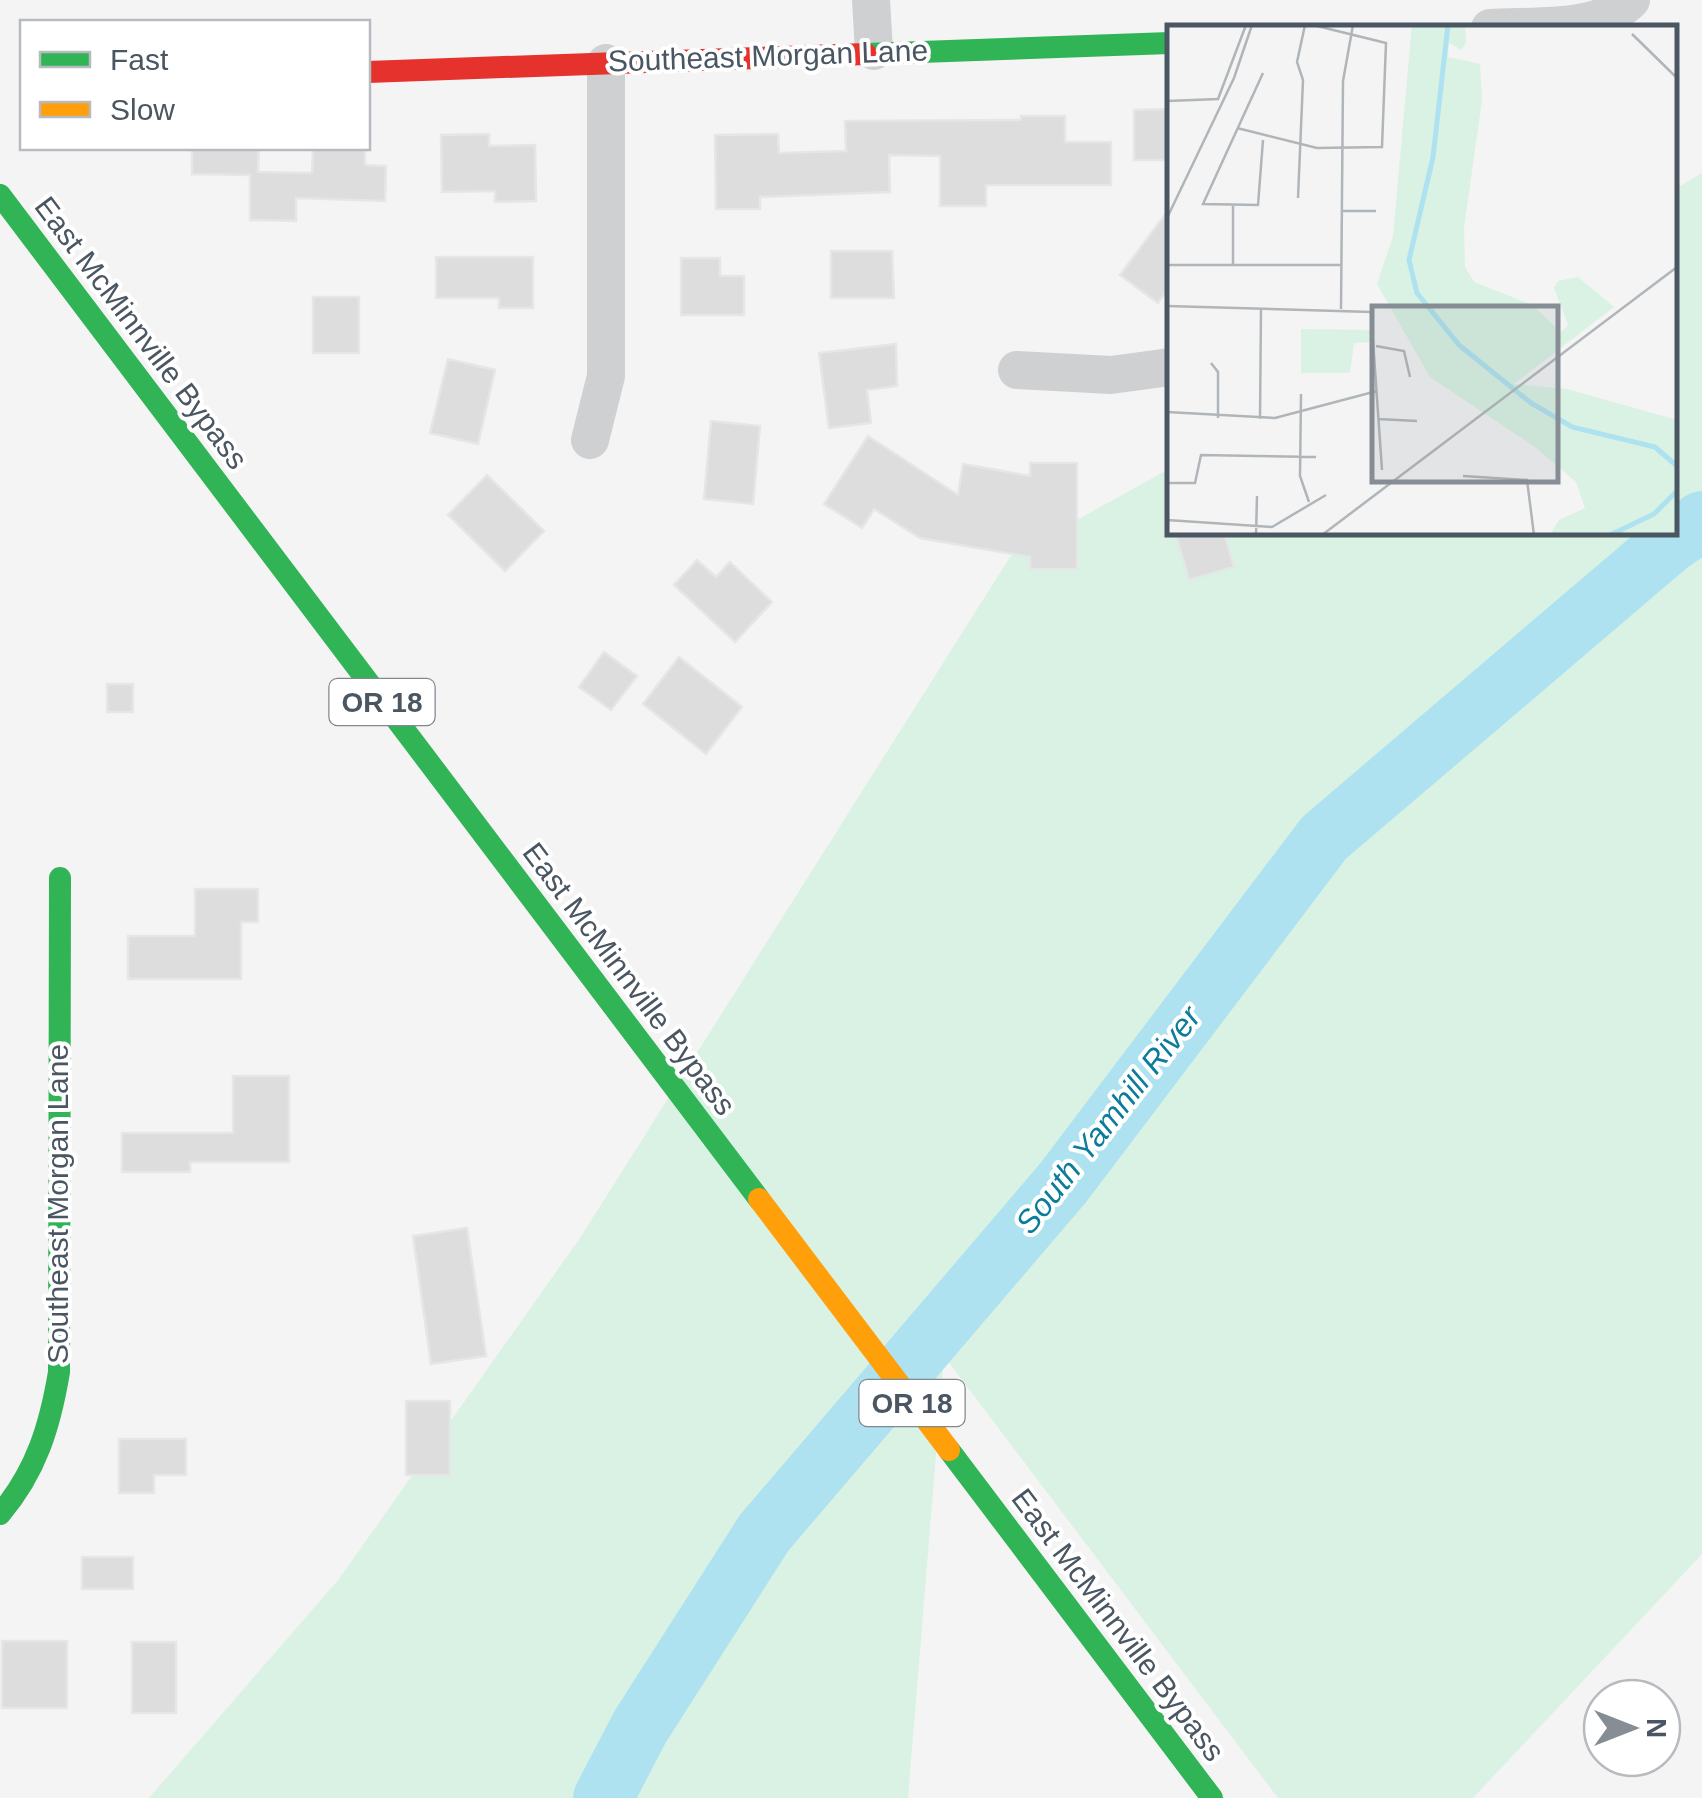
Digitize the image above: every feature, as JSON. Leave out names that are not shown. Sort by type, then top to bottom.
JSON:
[{"type":"main road","name":"Southeast Morgan Lane","points":[[370,72],[1167,42]]},
{"type":"main road","name":"East McMinnville Bypass","points":[[0,196],[1212,1798]]},
{"type":"main road","name":"Southeast Morgan Lane","points":[[0,1514],[37,1466],[50,1427],[58,1372],[60,878]]},
{"type":"street","points":[[871,0],[874,52]]},
{"type":"street","points":[[1533,25],[1617,14],[1631,0]]},
{"type":"street","points":[[590,440],[606,376],[606,63]]},
{"type":"street","points":[[1017,370],[1110,375],[1167,367]]},
{"type":"green space","points":[[1702,173],[1702,1554],[1473,1798],[1278,1798],[944,1356],[908,1798],[149,1798],[339,1579],[580,1238],[1010,557],[1167,470],[1167,535],[1677,535],[1677,188]]},
{"type":"building","points":[[1167,109],[1167,160],[1134,160],[1134,110]]},
{"type":"building","points":[[1021,116],[1065,116],[1065,142],[1111,142],[1111,185],[986,185],[986,206],[940,206],[940,156],[889,155],[890,192],[760,197],[760,209],[716,209],[715,135],[778,134],[779,153],[846,151],[845,121],[1021,120]]},
{"type":"building","points":[[489,134],[489,146],[535,145],[536,201],[495,202],[495,191],[442,192],[441,135]]},
{"type":"building","points":[[192,150],[259,150],[258,172],[312,173],[313,150],[365,150],[365,165],[386,166],[385,201],[296,198],[296,221],[250,220],[250,175],[192,174]]},
{"type":"building","points":[[1167,212],[1167,290],[1158,303],[1120,275]]},
{"type":"building","points":[[831,251],[892,251],[894,298],[831,298]]},
{"type":"building","points":[[436,257],[533,257],[533,308],[499,308],[499,298],[436,298]]},
{"type":"building","points":[[681,258],[720,258],[720,276],[744,276],[744,315],[681,315]]},
{"type":"building","points":[[313,297],[359,297],[359,353],[313,353]]},
{"type":"building","points":[[896,344],[897,386],[867,390],[871,423],[829,428],[819,353]]},
{"type":"building","points":[[448,359],[495,370],[478,444],[430,433]]},
{"type":"building","points":[[711,421],[760,426],[753,504],[704,499]]},
{"type":"building","points":[[868,436],[958,495],[963,464],[1030,476],[1030,463],[1077,463],[1077,569],[1030,569],[1030,557],[920,538],[874,509],[862,528],[824,504]]},
{"type":"building","points":[[487,475],[544,531],[505,571],[448,515]]},
{"type":"building","points":[[1176,535],[1225,535],[1234,567],[1189,580]]},
{"type":"building","points":[[697,560],[716,577],[730,562],[772,602],[735,642],[674,585]]},
{"type":"building","points":[[604,652],[637,676],[611,710],[579,687]]},
{"type":"building","points":[[679,657],[742,707],[706,754],[643,704]]},
{"type":"building","points":[[107,684],[133,684],[133,712],[107,712]]},
{"type":"building","points":[[195,889],[258,889],[258,922],[241,922],[241,979],[128,979],[128,936],[195,936]]},
{"type":"building","points":[[233,1076],[289,1076],[289,1162],[190,1162],[190,1172],[122,1172],[122,1133],[233,1133]]},
{"type":"building","points":[[467,1228],[486,1356],[431,1364],[413,1236]]},
{"type":"building","points":[[406,1401],[450,1401],[450,1475],[406,1475]]},
{"type":"building","points":[[119,1439],[186,1439],[186,1475],[154,1475],[154,1493],[119,1493]]},
{"type":"building","points":[[82,1557],[133,1557],[133,1589],[82,1589]]},
{"type":"building","points":[[2,1641],[67,1641],[67,1708],[2,1708]]},
{"type":"building","points":[[132,1642],[176,1642],[176,1713],[132,1713]]},
{"type":"waterway","name":"South Yamhill River","points":[[603,1798],[640,1727],[764,1533],[1063,1183],[1324,838],[1670,543],[1702,521]]},
{"type":"traffic: fast","points":[[866,54],[1167,43]]},
{"type":"traffic: fast","points":[[0,195],[759,1199]]},
{"type":"traffic: fast","points":[[0,1514],[23,1482],[40,1448],[59,1372],[60,878]]},
{"type":"traffic: fast","points":[[949,1450],[1212,1798]]},
{"type":"traffic: slow","points":[[759,1199],[949,1450]]},
{"type":"traffic: jam","points":[[370,72],[866,54]]}]
